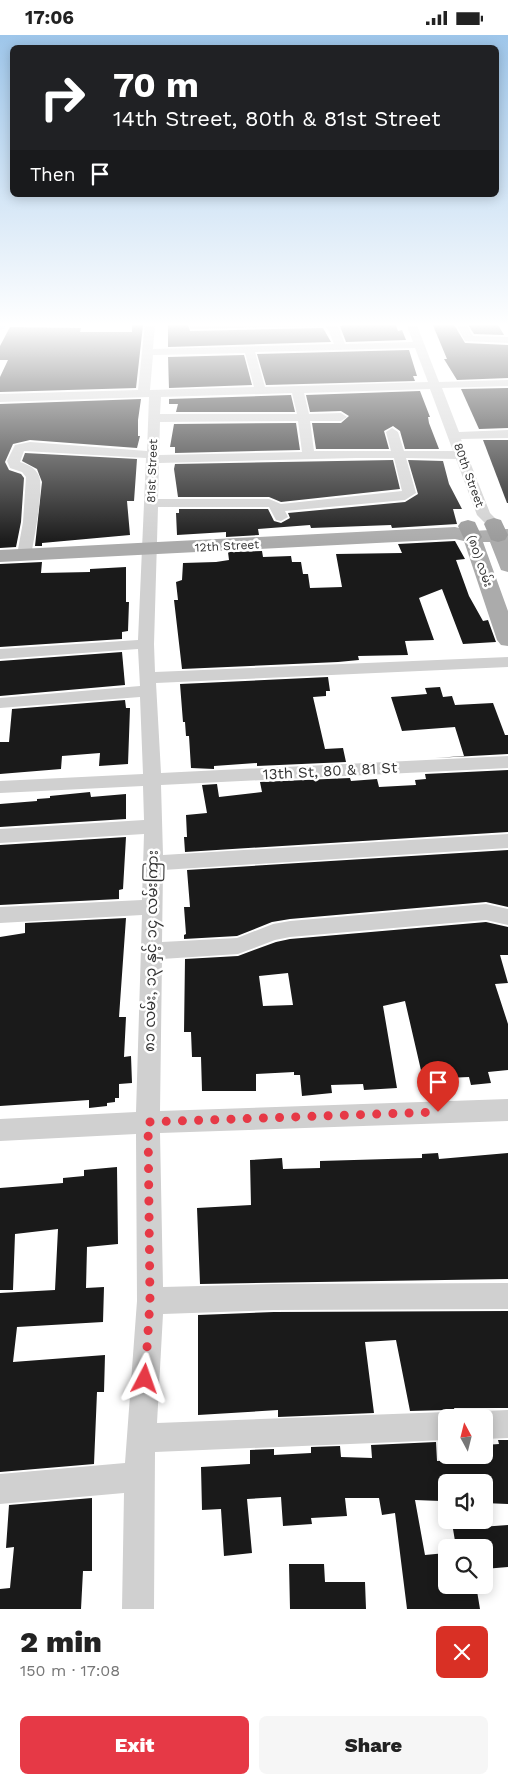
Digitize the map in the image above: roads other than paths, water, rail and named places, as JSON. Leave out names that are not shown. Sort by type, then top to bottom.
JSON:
[{"type":"main road","name":"12th Street","points":[[0,556],[148,551],[486,529]]},
{"type":"main road","name":"(၈၀) လမ်း","points":[[486,529],[508,566]]},
{"type":"main road","name":"(၈၀) လမ်း","points":[[486,529],[508,640]]},
{"type":"street","points":[[0,398],[46,396]]},
{"type":"street","name":"81st Street","points":[[148,685],[146,644],[148,551],[154,418],[151,396]]},
{"type":"street","points":[[299,396],[305,418],[308,455]]},
{"type":"street","name":"80th Street","points":[[438,396],[462,455],[486,529]]},
{"type":"street","points":[[154,418],[341,417]]},
{"type":"street","points":[[151,503],[262,502],[276,504],[280,513],[404,496],[409,493],[407,481],[392,432]]},
{"type":"street","points":[[454,436],[508,434]]},
{"type":"street","points":[[24,555],[30,522],[33,477],[27,469],[15,465],[14,461],[19,448],[30,446],[153,457],[462,455]]},
{"type":"street","points":[[0,654],[146,644]]},
{"type":"street","points":[[0,703],[148,685],[508,662]]},
{"type":"street","name":"၈၁ လမ်း, ၁၃ နှင့် ၁၄ လမ်းကြား","points":[[138,1609],[139,1477],[150,1301],[148,1122],[154,826],[148,685]]},
{"type":"street","name":"13th St, 80 & 81 St","points":[[0,787],[508,761]]},
{"type":"street","points":[[0,836],[154,826]]},
{"type":"street","points":[[154,863],[508,841]]},
{"type":"street","points":[[0,915],[151,907]]},
{"type":"street","points":[[151,951],[238,945],[273,932],[290,929],[460,913],[486,912],[508,917]]},
{"type":"street","points":[[0,1130],[148,1122],[508,1110]]},
{"type":"street","points":[[150,1301],[274,1297],[508,1296]]},
{"type":"street","points":[[493,1425],[508,1424]]},
{"type":"street","points":[[141,1438],[438,1426]]},
{"type":"street","points":[[0,1489],[139,1477]]}]
